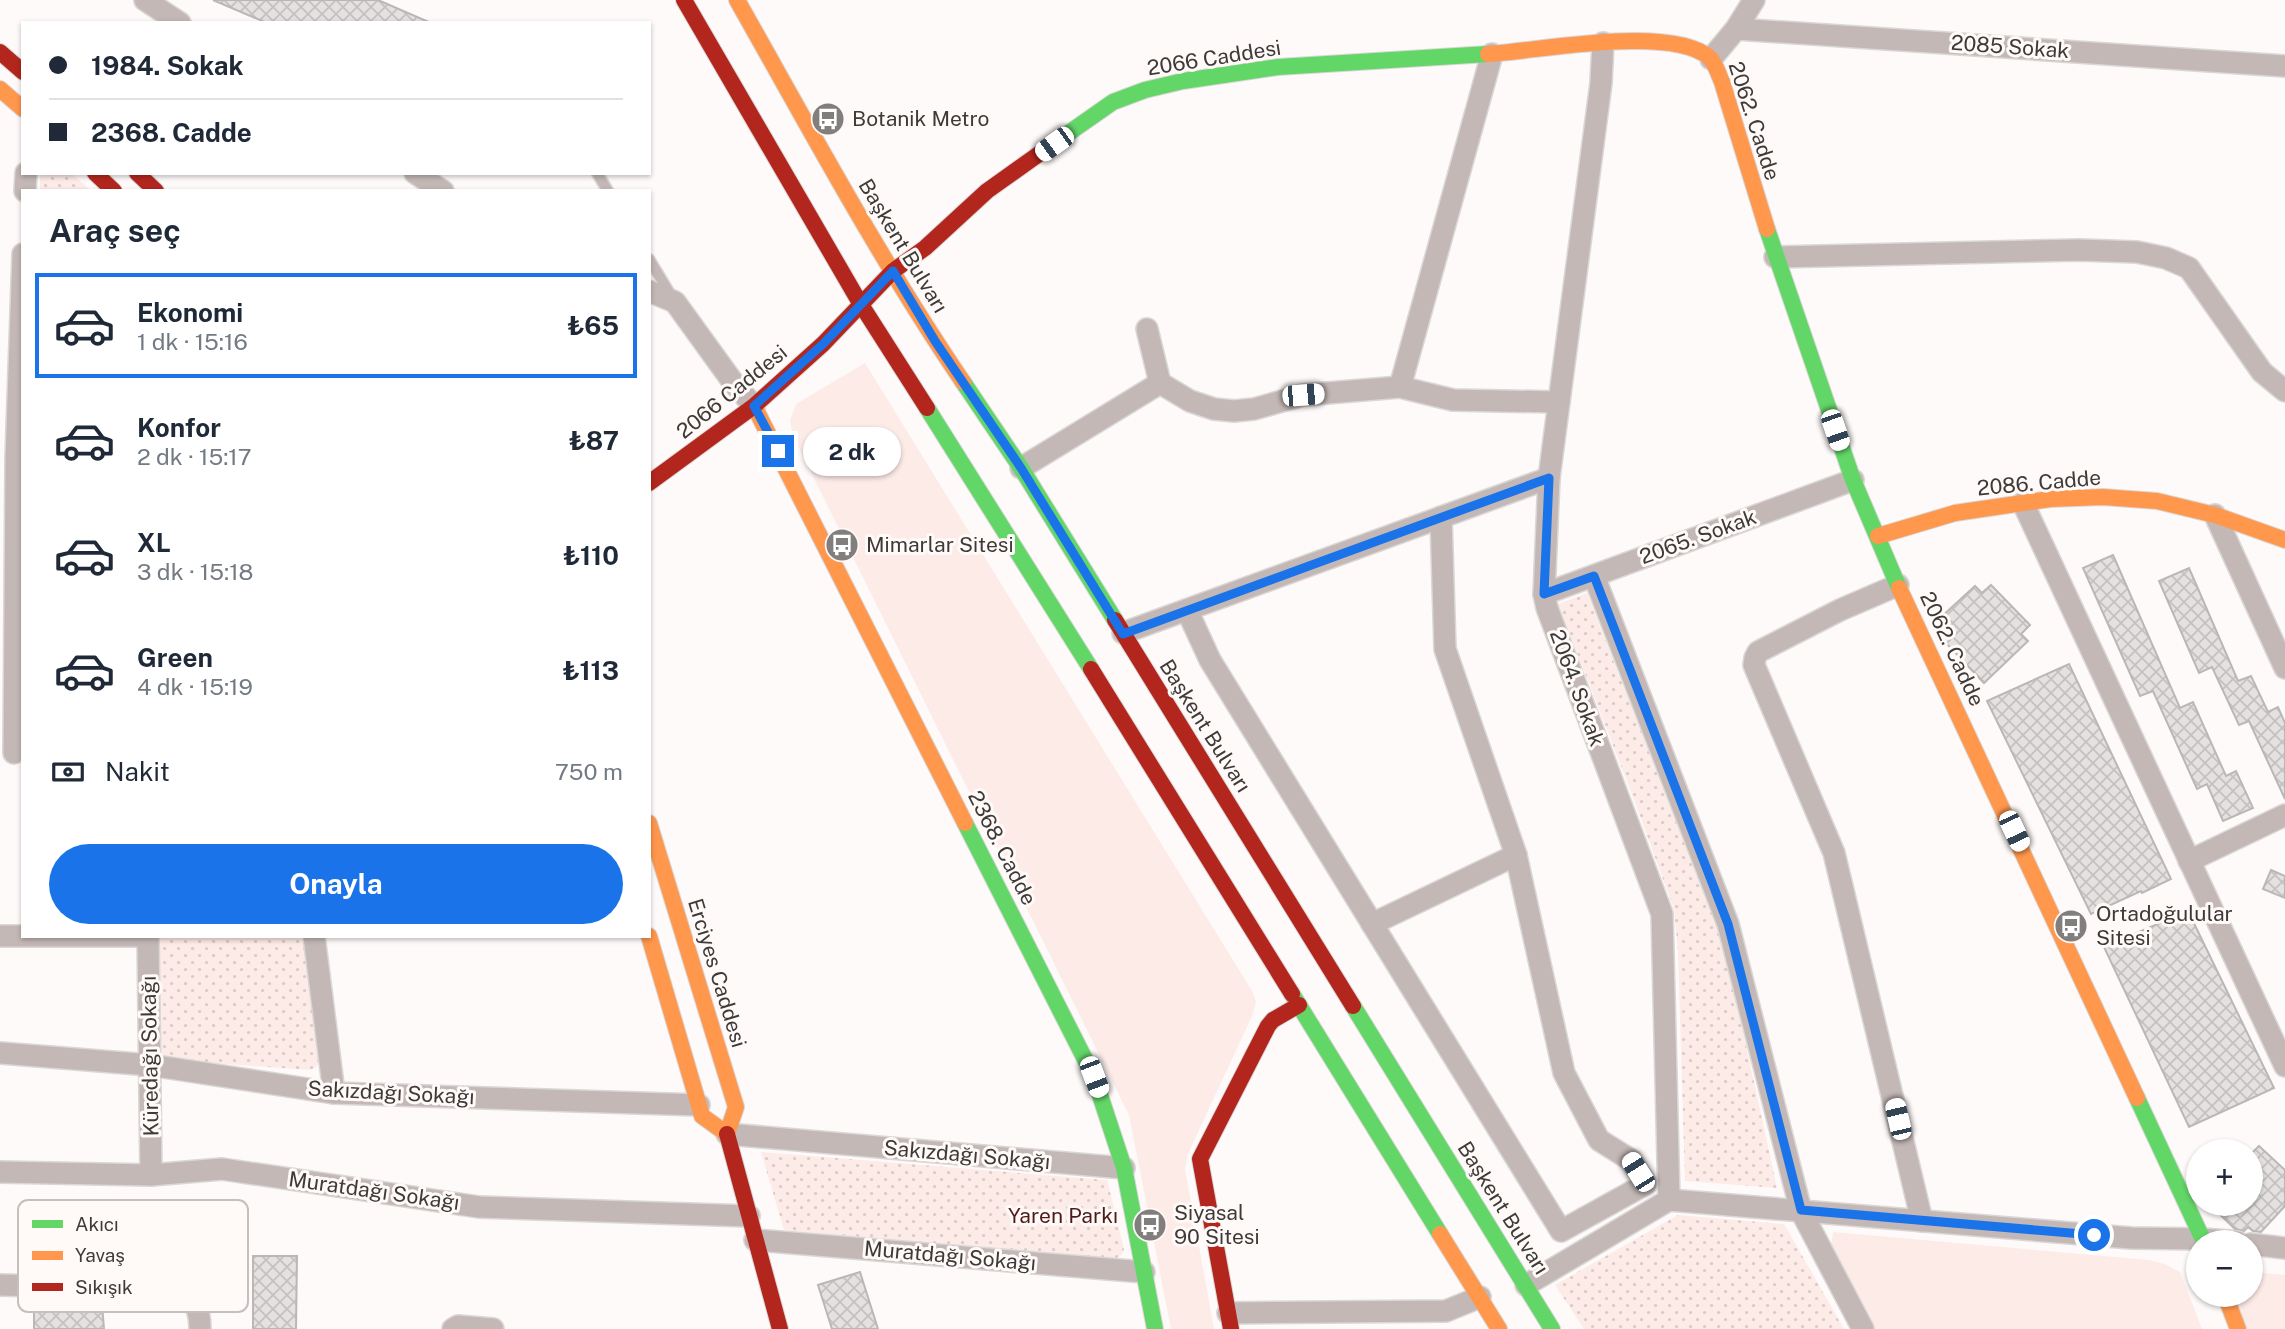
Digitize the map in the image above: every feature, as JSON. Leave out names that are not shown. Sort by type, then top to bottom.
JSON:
[{"type":"street","points":[[684,0],[860,303],[1008,534],[1499,1329]]},
{"type":"street","name":"Başkent Bulvarı","points":[[737,0],[935,341],[1021,468],[1552,1329]]},
{"type":"street","points":[[1711,59],[1736,29],[1754,0]]},
{"type":"street","points":[[146,8],[175,21]]},
{"type":"street","name":"2085 Sokak","points":[[1736,29],[2285,66]]},
{"type":"street","name":"2066 Caddesi","points":[[651,482],[754,406],[823,344],[893,271],[925,248],[987,191],[1113,102],[1184,81],[1278,67],[1492,54],[1603,43],[1661,42],[1686,46],[1711,59]]},
{"type":"street","name":"2064. Sokak","points":[[1603,43],[1601,83],[1549,478],[1544,594],[1662,914],[1669,1200]]},
{"type":"street","points":[[0,52],[21,70]]},
{"type":"street","points":[[1400,387],[1492,54]]},
{"type":"street","name":"2062. Cadde","points":[[1711,59],[1722,82],[1775,257],[1853,480],[1898,585],[2198,1230]]},
{"type":"street","points":[[0,89],[21,107]]},
{"type":"street","points":[[96,175],[112,189]]},
{"type":"street","points":[[418,175],[440,189]]},
{"type":"street","points":[[1775,257],[2079,250],[2153,254],[2189,268],[2262,372],[2285,391]]},
{"type":"street","points":[[651,292],[675,302],[735,385],[754,406]]},
{"type":"street","points":[[1147,329],[1160,383],[1190,401],[1214,410],[1254,410],[1303,395],[1400,387],[1453,400],[1559,402]]},
{"type":"street","points":[[12,753],[21,356]]},
{"type":"street","points":[[1021,468],[1160,383]]},
{"type":"street","name":"2368. Cadde","points":[[754,406],[1077,1042],[1104,1105],[1124,1168],[1155,1329]]},
{"type":"street","points":[[1123,634],[1549,478]]},
{"type":"street","name":"2065. Sokak","points":[[1544,594],[1853,480]]},
{"type":"street","name":"2086. Cadde","points":[[1878,537],[1955,513],[2050,499],[2103,497],[2157,501],[2215,515],[2285,540]]},
{"type":"street","points":[[2023,503],[2285,1066]]},
{"type":"street","points":[[2215,515],[2285,668]]},
{"type":"street","points":[[1186,610],[1210,660],[1561,1231],[1646,1184],[1631,1160],[1599,1140],[1564,1073],[1516,856],[1445,649],[1441,517]]},
{"type":"street","points":[[1594,576],[1728,924],[1801,1210],[1863,1329]]},
{"type":"street","points":[[1898,585],[1840,610],[1758,652],[1754,665],[1835,853],[1922,1221]]},
{"type":"street","points":[[2189,860],[2285,815]]},
{"type":"street","name":"Erciyes Caddesi","points":[[651,830],[736,1107],[727,1134],[780,1329]]},
{"type":"street","points":[[1372,923],[1516,856]]},
{"type":"street","points":[[0,936],[21,936]]},
{"type":"street","name":"Küredağı Sokağı","points":[[148,938],[151,1175]]},
{"type":"street","points":[[314,938],[334,1093]]},
{"type":"street","points":[[650,938],[702,1116],[727,1134]]},
{"type":"street","points":[[1299,1005],[1273,1020],[1268,1026],[1200,1159],[1229,1321],[1446,1311],[1480,1297]]},
{"type":"street","name":"Sakızdağı Sokağı","points":[[0,1054],[150,1065],[334,1093],[699,1105]]},
{"type":"street","name":"Sakızdağı Sokağı","points":[[727,1134],[1124,1168]]},
{"type":"street","name":"Muratdağı Sokağı","points":[[0,1172],[151,1175],[222,1169],[479,1206],[749,1216]]},
{"type":"street","points":[[1526,1285],[1669,1200],[2131,1238],[2186,1240]]},
{"type":"street","name":"Muratdağı Sokağı","points":[[755,1240],[1144,1272]]},
{"type":"street","points":[[2263,1245],[2285,1248]]},
{"type":"street","points":[[0,1285],[18,1285]]},
{"type":"street","points":[[2230,1307],[2238,1329]]},
{"type":"street","points":[[453,1329],[458,1326],[494,1329]]},
{"type":"lane","points":[[651,262],[675,302]]},
{"type":"green space","points":[[73,175],[89,189],[40,189],[40,177]]},
{"type":"green space","points":[[865,363],[1252,991],[1256,1002],[1187,1156],[1185,1169],[1214,1329],[1171,1329],[1129,1115],[793,436],[790,420],[796,404]]},
{"type":"green space","points":[[1587,593],[1717,927],[1730,971],[1777,1188],[1685,1181],[1678,952],[1674,909],[1558,604]]},
{"type":"green space","points":[[158,938],[305,938],[319,1062],[316,1067],[310,1070],[169,1060],[163,1058],[160,1052]]},
{"type":"green space","name":"Yaren Parkı","points":[[761,1152],[1107,1180],[1124,1249],[1121,1256],[1112,1260],[784,1230]]},
{"type":"green space","points":[[1678,1215],[1784,1224],[1844,1329],[1584,1329],[1555,1285]]},
{"type":"green space","points":[[1833,1232],[2149,1260],[2180,1272],[2186,1288],[2186,1307],[2194,1307],[2202,1329],[1873,1329],[1831,1245]]},
{"type":"green space","points":[[2263,1273],[2285,1275],[2285,1329],[2246,1329],[2238,1307],[2263,1307]]},
{"type":"building","points":[[213,0],[378,0],[426,21],[262,21]]},
{"type":"building","points":[[2113,555],[2180,708],[2193,702],[2226,776],[2236,771],[2253,808],[2223,821],[2207,784],[2197,789],[2153,691],[2140,696],[2083,568]]},
{"type":"building","points":[[2189,568],[2238,681],[2251,676],[2268,712],[2278,707],[2285,723],[2285,799],[2249,721],[2239,725],[2212,667],[2199,673],[2159,581]]},
{"type":"building","points":[[1991,585],[2030,625],[2021,634],[2028,641],[1984,683],[1943,640],[1940,633],[1947,626],[1940,618],[1975,586],[1982,593]]},
{"type":"building","points":[[2069,664],[2171,879],[2091,914],[1987,701]]},
{"type":"building","points":[[2271,870],[2285,876],[2285,898],[2263,889]]},
{"type":"building","points":[[2183,913],[2189,913],[2274,1088],[2189,1127],[2104,947]]},
{"type":"building","points":[[2263,1150],[2285,1170],[2285,1206],[2263,1230],[2252,1230],[2248,1227],[2245,1230],[2235,1229],[2221,1216],[2263,1216]]},
{"type":"building","points":[[253,1256],[297,1256],[296,1329],[253,1329]]},
{"type":"building","points":[[860,1272],[878,1329],[832,1329],[818,1285]]},
{"type":"building","points":[[34,1312],[103,1312],[104,1329],[34,1329]]},
{"type":"traffic: fast","points":[[1053,144],[1113,102],[1145,90],[1183,81],[1278,67],[1488,54]]},
{"type":"traffic: fast","points":[[1767,229],[1853,480],[1899,588]]},
{"type":"traffic: fast","points":[[963,382],[1021,468],[1115,620]]},
{"type":"traffic: fast","points":[[927,408],[1091,669]]},
{"type":"traffic: fast","points":[[965,823],[1094,1077],[1124,1168],[1155,1329]]},
{"type":"traffic: fast","points":[[1292,994],[1440,1234]]},
{"type":"traffic: fast","points":[[1353,1006],[1552,1329]]},
{"type":"traffic: fast","points":[[2137,1098],[2198,1230]]},
{"type":"traffic: slow","points":[[737,0],[874,242],[963,382]]},
{"type":"traffic: slow","points":[[1488,54],[1636,41],[1691,48],[1710,58],[1722,82],[1767,229]]},
{"type":"traffic: slow","points":[[0,89],[21,107]]},
{"type":"traffic: slow","points":[[754,406],[965,823]]},
{"type":"traffic: slow","points":[[1878,536],[1955,513],[2050,499],[2103,497],[2157,501],[2215,515],[2285,540]]},
{"type":"traffic: slow","points":[[1899,588],[2137,1098]]},
{"type":"traffic: slow","points":[[650,938],[702,1116],[727,1134],[736,1107],[651,830]]},
{"type":"traffic: slow","points":[[1440,1234],[1499,1329]]},
{"type":"traffic: slow","points":[[2230,1307],[2238,1329]]},
{"type":"traffic: jam","points":[[684,0],[860,303],[927,408]]},
{"type":"traffic: jam","points":[[0,52],[21,70]]},
{"type":"traffic: jam","points":[[651,482],[754,406],[823,344],[893,271],[925,248],[987,191],[1053,144]]},
{"type":"traffic: jam","points":[[97,175],[112,189]]},
{"type":"traffic: jam","points":[[139,175],[154,189]]},
{"type":"traffic: jam","points":[[1115,620],[1353,1006]]},
{"type":"traffic: jam","points":[[1091,669],[1292,994]]},
{"type":"traffic: jam","points":[[1231,1329],[1200,1159],[1268,1026],[1273,1020],[1299,1005]]},
{"type":"traffic: jam","points":[[727,1134],[780,1329]]},
{"type":"place","name":"Botanik Metro","points":[[828,119]]},
{"type":"place","name":"Mimarlar Sitesi","points":[[842,545]]},
{"type":"place","name":"Ortadoğulular Sitesi","points":[[2071,926]]},
{"type":"place","name":"Siyasal 90 Sitesi","points":[[1150,1225]]},
{"type":"route","points":[[778,451],[754,406],[823,344],[893,271],[935,341],[1021,468],[1123,634],[1549,478],[1544,594],[1594,576],[1728,924],[1801,1210],[2094,1235]]}]
